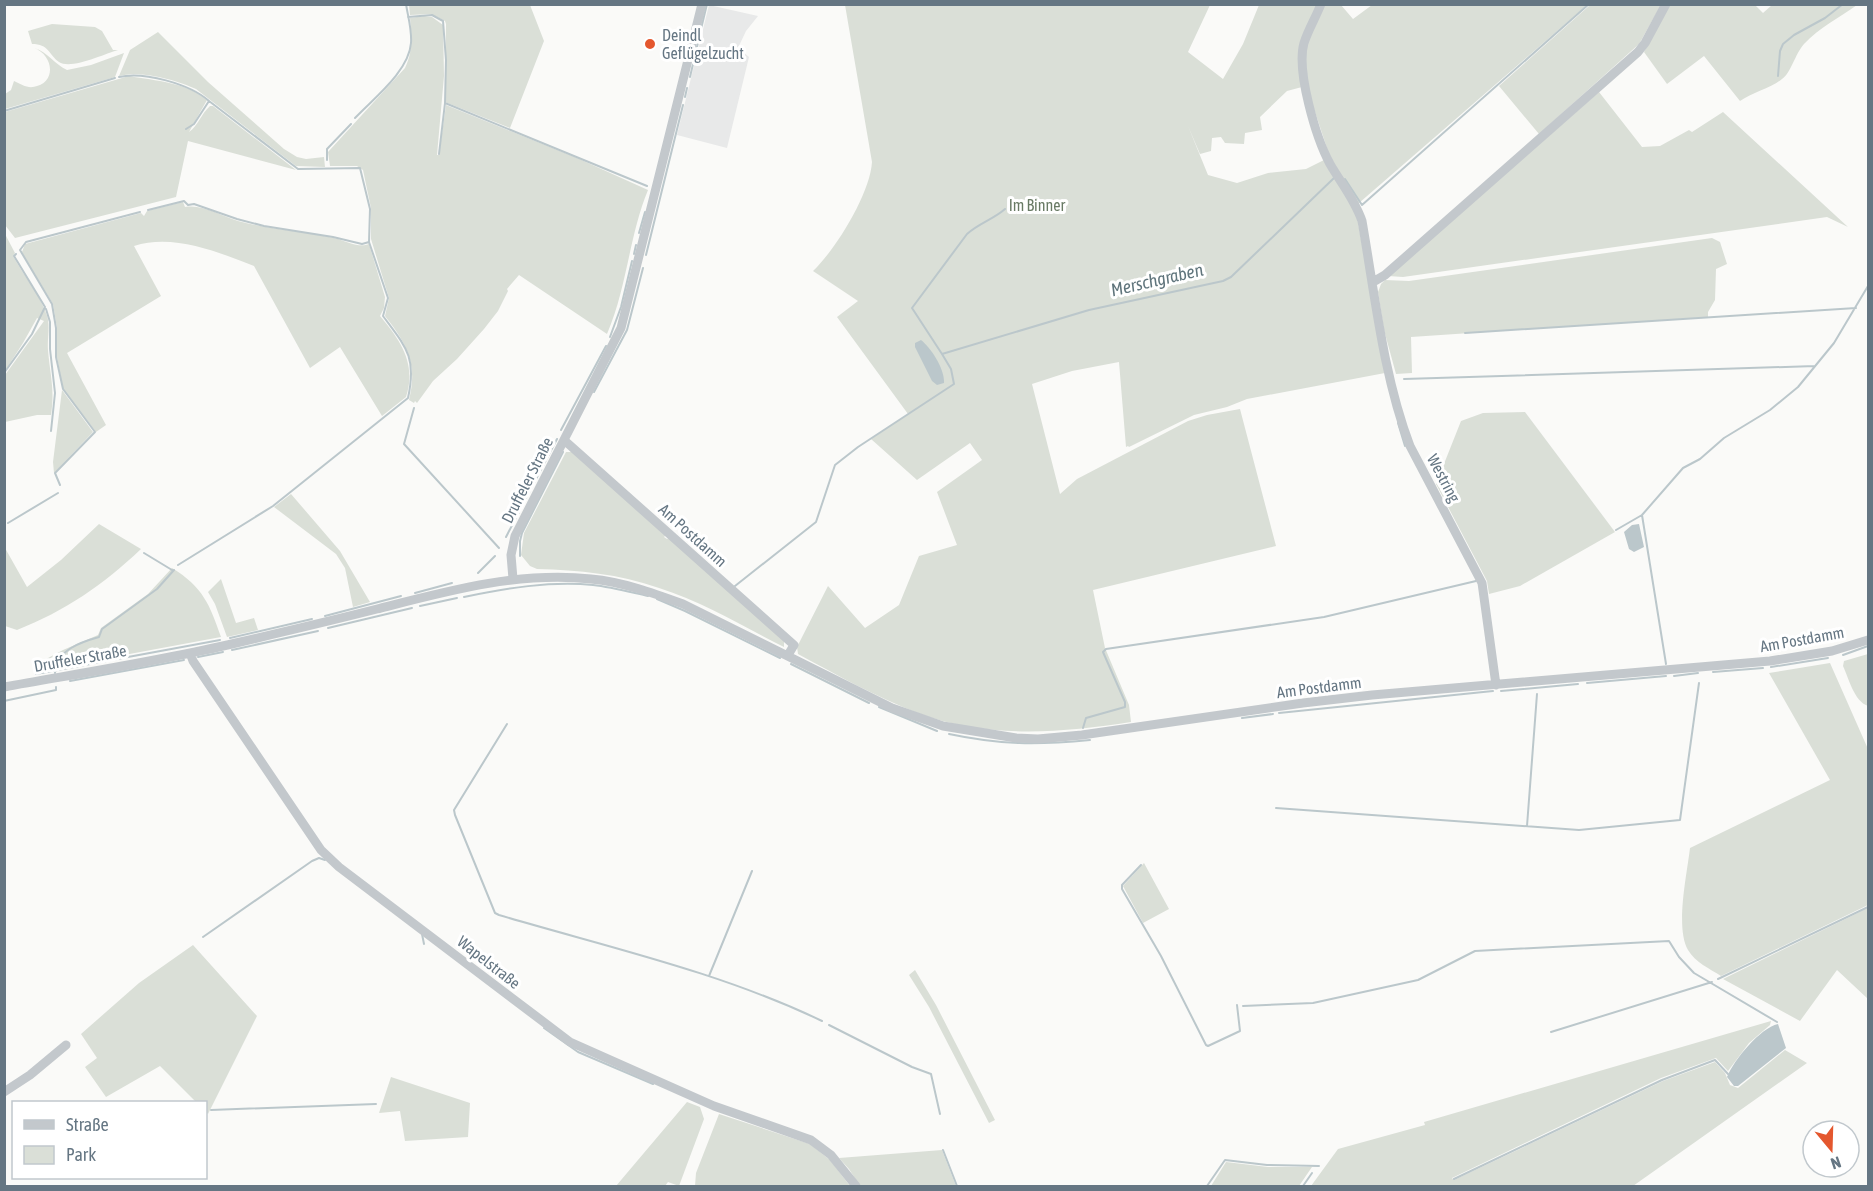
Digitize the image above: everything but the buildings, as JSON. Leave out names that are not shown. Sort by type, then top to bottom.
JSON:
[{"type":"street","name":"Druffeler Straße","points":[[4,687],[189,653],[513,579],[511,555],[515,536],[621,328],[702,4]]},
{"type":"street","name":"Westring","points":[[1321,4],[1304,43],[1301,64],[1302,81],[1325,153],[1359,212],[1390,377],[1403,427],[1410,446],[1482,583],[1496,685]]},
{"type":"street","points":[[1373,282],[1385,275],[1638,52],[1666,4]]},
{"type":"street","name":"Am Postdamm","points":[[564,440],[794,645],[788,655]]},
{"type":"street","name":"Am Postdamm","points":[[513,579],[565,577],[593,579],[636,587],[683,604],[892,708],[943,726],[1016,738],[1082,735],[1303,703],[1770,661],[1832,651],[1869,640]]},
{"type":"street","name":"Wapelstraße","points":[[189,653],[321,850],[339,867],[570,1042],[714,1106],[811,1140],[831,1155],[856,1186]]},
{"type":"street","points":[[4,1092],[30,1075],[66,1045]]},
{"type":"shaded area","points":[[709,5],[758,16],[746,31],[738,48],[749,57],[727,148],[677,135]]},
{"type":"shaded area","points":[[921,340],[937,359],[944,383],[937,385],[932,381],[915,347],[915,343]]},
{"type":"shaded area","points":[[1639,524],[1644,547],[1634,552],[1629,549],[1624,532],[1632,525]]},
{"type":"shaded area","points":[[1778,1024],[1786,1048],[1738,1086],[1734,1086],[1727,1077],[1735,1062],[1756,1038]]},
{"type":"green space","points":[[409,5],[530,5],[544,41],[510,128],[445,102],[445,21],[431,14],[410,15]]},
{"type":"green space","name":"Im Binner","points":[[845,5],[1210,5],[1188,52],[1223,79],[1243,44],[1259,5],[1318,5],[1302,41],[1302,87],[1287,91],[1260,117],[1262,130],[1245,133],[1244,144],[1225,143],[1221,137],[1212,138],[1211,151],[1200,154],[1188,126],[1208,175],[1237,183],[1268,173],[1306,169],[1330,157],[1310,97],[1304,51],[1322,5],[1341,5],[1353,19],[1372,5],[1587,5],[1359,203],[1357,217],[1385,373],[1247,399],[1227,407],[1194,415],[1129,447],[1126,447],[1119,362],[1072,371],[1032,384],[1060,494],[1077,479],[1188,421],[1240,409],[1276,546],[1093,590],[1105,648],[1129,705],[1131,722],[1051,731],[970,727],[902,707],[798,654],[797,647],[828,586],[865,628],[899,605],[919,556],[957,545],[937,492],[982,460],[970,443],[917,480],[871,439],[908,414],[837,317],[858,301],[813,271],[832,249],[859,205],[870,175],[872,162]]},
{"type":"green space","points":[[1590,5],[1661,5],[1639,44],[1539,134],[1499,86]]},
{"type":"green space","points":[[1670,5],[1755,5],[1763,13],[1772,5],[1857,5],[1810,38],[1782,79],[1740,101],[1704,56],[1667,84],[1644,52]]},
{"type":"green space","points":[[432,17],[443,25],[444,76],[437,155],[439,155],[446,105],[577,158],[648,190],[636,225],[619,299],[607,334],[519,275],[507,289],[498,311],[484,329],[433,381],[417,403],[415,401],[414,403],[409,400],[412,376],[409,355],[405,345],[385,316],[389,298],[371,239],[371,208],[363,170],[357,166],[330,166],[328,152],[405,68],[411,44],[410,18]]},
{"type":"green space","points":[[52,24],[95,27],[102,31],[113,50],[118,50],[79,63],[64,64],[55,59],[42,46],[32,44],[28,31]]},
{"type":"green space","points":[[158,32],[208,82],[284,149],[297,157],[306,159],[324,157],[325,167],[296,166],[196,89],[158,77],[137,74],[119,76],[130,50]]},
{"type":"green space","points":[[34,48],[67,70],[91,65],[124,53],[115,77],[5,109],[5,94],[11,90],[14,81],[33,87],[41,85],[49,75],[49,63],[46,57]]},
{"type":"green space","points":[[129,76],[180,86],[207,100],[189,132],[207,109],[213,106],[296,170],[188,141],[176,197],[15,238],[5,225],[5,112]]},
{"type":"green space","points":[[1599,92],[1642,147],[1660,146],[1689,130],[1692,132],[1723,112],[1848,227],[1827,217],[1403,277],[1388,276]]},
{"type":"green space","points":[[183,202],[185,207],[205,209],[250,224],[326,236],[358,245],[369,244],[385,297],[384,308],[380,316],[400,343],[408,363],[409,385],[406,397],[382,416],[340,347],[310,368],[254,266],[195,246],[180,243],[149,243],[134,246],[161,296],[67,353],[106,425],[96,432],[63,389],[57,357],[57,328],[53,304],[22,252],[25,244],[141,213],[144,216],[147,211]]},
{"type":"green space","points":[[5,234],[15,253],[13,256],[43,305],[47,317],[52,397],[51,415],[37,415],[5,422],[5,375],[44,321],[37,318],[5,371]]},
{"type":"green space","points":[[1712,238],[1720,242],[1727,264],[1716,269],[1715,300],[1708,312],[1708,317],[1411,337],[1412,373],[1396,374],[1384,330],[1378,292],[1385,280],[1409,281]]},
{"type":"green space","points":[[62,390],[93,432],[54,473],[53,462]]},
{"type":"green space","points":[[1525,412],[1615,532],[1520,586],[1489,594],[1487,581],[1436,484],[1461,421],[1483,413]]},
{"type":"green space","points":[[566,452],[572,452],[666,535],[664,537],[669,538],[784,640],[784,647],[691,600],[644,583],[599,574],[537,569],[530,566],[521,555],[524,533]]},
{"type":"green space","points":[[291,494],[340,551],[370,602],[353,607],[345,568],[336,554],[274,507]]},
{"type":"green space","points":[[99,524],[141,549],[98,585],[67,606],[17,630],[5,626],[5,548],[27,587],[61,560]]},
{"type":"green space","points":[[172,568],[191,582],[204,598],[221,637],[38,671],[35,665],[98,635],[101,628],[148,594]]},
{"type":"green space","points":[[221,579],[236,623],[254,618],[258,630],[227,637],[208,592]]},
{"type":"green space","points":[[1868,654],[1868,706],[1856,695],[1843,666],[1844,661]]},
{"type":"green space","points":[[1830,663],[1868,749],[1868,905],[1721,976],[1695,958],[1688,950],[1684,940],[1682,915],[1690,848],[1830,780],[1769,673]]},
{"type":"green space","points":[[1144,863],[1169,909],[1143,923],[1123,886]]},
{"type":"green space","points":[[1868,908],[1868,999],[1837,970],[1800,1021],[1723,979]]},
{"type":"green space","points":[[193,945],[257,1016],[208,1114],[207,1101],[195,1101],[160,1066],[106,1097],[85,1067],[97,1058],[81,1034],[139,983]]},
{"type":"green space","points":[[915,970],[936,1005],[995,1120],[989,1123],[929,1007],[909,975]]},
{"type":"green space","points":[[1771,1021],[1770,1025],[1749,1043],[1728,1071],[1716,1058],[1661,1078],[1452,1178],[1454,1180],[1663,1081],[1715,1062],[1725,1073],[1730,1085],[1738,1088],[1785,1050],[1807,1063],[1633,1186],[1311,1186],[1338,1149]]},
{"type":"green space","points":[[391,1077],[470,1103],[468,1137],[405,1141],[400,1111],[379,1113]]},
{"type":"green space","points":[[687,1102],[700,1107],[704,1119],[679,1186],[668,1182],[665,1186],[616,1186]]},
{"type":"green space","points":[[719,1114],[810,1144],[830,1160],[850,1186],[695,1186],[696,1173]]},
{"type":"green space","points":[[942,1150],[956,1186],[860,1186],[839,1158]]},
{"type":"green space","points":[[1226,1162],[1268,1167],[1312,1167],[1299,1186],[1211,1186]]},
{"type":"waterway","points":[[355,118],[389,84],[409,53],[411,33],[406,4]]},
{"type":"waterway","points":[[701,29],[707,4]]},
{"type":"waterway","name":"Merschgraben","points":[[1345,179],[1362,205],[1589,4]]},
{"type":"waterway","points":[[1778,76],[1780,51],[1783,44],[1843,4]]},
{"type":"waterway","points":[[408,17],[432,15],[443,21],[446,60],[445,103],[647,186]]},
{"type":"waterway","points":[[690,77],[699,38]]},
{"type":"waterway","points":[[119,77],[141,76],[166,80],[190,89],[209,101]]},
{"type":"waterway","points":[[4,111],[115,78]]},
{"type":"waterway","points":[[685,97],[687,88]]},
{"type":"waterway","points":[[178,565],[273,506],[408,398],[411,372],[408,353],[383,316],[388,298],[369,242],[370,209],[360,168],[298,169],[209,101],[194,124],[186,129]]},
{"type":"waterway","points":[[439,154],[445,103]]},
{"type":"waterway","points":[[646,255],[683,105]]},
{"type":"waterway","points":[[327,160],[327,149],[351,124]]},
{"type":"waterway","name":"Merschgraben","points":[[735,586],[816,522],[835,465],[858,447],[954,384],[951,369],[942,354],[1089,310],[1223,281],[1231,277],[1334,178]]},
{"type":"waterway","points":[[148,210],[184,201],[188,205],[194,204],[264,226],[362,244],[369,242]]},
{"type":"waterway","points":[[942,354],[912,308],[967,234],[1005,209]]},
{"type":"waterway","points":[[60,485],[55,473],[95,432],[63,389],[56,357],[56,328],[52,304],[20,250],[26,242],[140,212]]},
{"type":"waterway","points":[[639,233],[645,212]]},
{"type":"waterway","points":[[634,254],[636,245]]},
{"type":"waterway","points":[[4,373],[32,334],[45,307],[14,256],[16,254]]},
{"type":"waterway","points":[[610,337],[621,307],[632,261]]},
{"type":"waterway","points":[[594,392],[627,330],[643,268]]},
{"type":"waterway","points":[[1616,530],[1642,515],[1683,468],[1700,459],[1724,438],[1770,410],[1798,387],[1834,343],[1868,286]]},
{"type":"waterway","points":[[1465,333],[1856,308]]},
{"type":"waterway","points":[[46,309],[50,322],[50,349],[55,393],[51,431]]},
{"type":"waterway","points":[[561,430],[606,346]]},
{"type":"waterway","points":[[1404,379],[1815,366]]},
{"type":"waterway","points":[[414,408],[404,444],[499,548]]},
{"type":"waterway","points":[[1398,423],[1405,446]]},
{"type":"waterway","points":[[526,498],[557,439]]},
{"type":"waterway","points":[[520,556],[522,533],[563,452]]},
{"type":"waterway","points":[[8,523],[58,493]]},
{"type":"waterway","points":[[506,537],[521,508]]},
{"type":"waterway","points":[[1642,515],[1666,664]]},
{"type":"waterway","points":[[144,553],[172,570]]},
{"type":"waterway","points":[[478,573],[495,556]]},
{"type":"waterway","points":[[55,673],[56,665],[65,653],[77,645],[99,637],[102,629],[157,589],[174,570]]},
{"type":"waterway","points":[[1083,728],[1086,718],[1125,707],[1125,702],[1103,652],[1106,649],[1324,617],[1476,581]]},
{"type":"waterway","points":[[415,593],[452,583]]},
{"type":"waterway","points":[[464,597],[512,588],[561,584],[600,586],[648,596]]},
{"type":"waterway","points":[[325,616],[401,596]]},
{"type":"waterway","points":[[420,606],[457,598]]},
{"type":"waterway","points":[[657,599],[780,658]]},
{"type":"waterway","points":[[328,628],[412,608]]},
{"type":"waterway","points":[[230,638],[312,619]]},
{"type":"waterway","points":[[232,650],[318,631]]},
{"type":"waterway","points":[[36,674],[220,640]]},
{"type":"waterway","points":[[1843,655],[1868,646]]},
{"type":"waterway","points":[[198,657],[223,652]]},
{"type":"waterway","points":[[1771,667],[1828,658]]},
{"type":"waterway","points":[[70,681],[184,660]]},
{"type":"waterway","points":[[791,664],[869,703]]},
{"type":"waterway","points":[[1713,672],[1763,668]]},
{"type":"waterway","points":[[1674,676],[1698,673]]},
{"type":"waterway","points":[[1587,683],[1666,676]]},
{"type":"waterway","points":[[1276,808],[1579,830],[1680,820],[1699,683]]},
{"type":"waterway","points":[[1501,691],[1578,684]]},
{"type":"waterway","points":[[4,701],[56,690],[56,687]]},
{"type":"waterway","points":[[1279,713],[1493,691]]},
{"type":"waterway","points":[[1527,826],[1537,694]]},
{"type":"waterway","points":[[879,707],[937,731]]},
{"type":"waterway","points":[[1242,718],[1273,714]]},
{"type":"waterway","points":[[507,724],[454,810],[495,913],[703,974],[744,988],[822,1021]]},
{"type":"waterway","points":[[949,734],[1019,743],[1090,740]]},
{"type":"waterway","points":[[203,937],[312,861],[319,858],[325,860]]},
{"type":"waterway","points":[[1141,865],[1122,885],[1122,889],[1161,956],[1206,1045],[1240,1031],[1237,1005]]},
{"type":"waterway","points":[[709,976],[752,871]]},
{"type":"waterway","points":[[1718,979],[1868,907]]},
{"type":"waterway","points":[[422,934],[424,944]]},
{"type":"waterway","points":[[1243,1006],[1313,1003],[1418,980],[1475,951],[1669,941],[1679,957],[1694,973],[1777,1022]]},
{"type":"waterway","points":[[1551,1032],[1712,982]]},
{"type":"waterway","points":[[829,1025],[912,1067],[931,1074],[940,1114]]},
{"type":"waterway","points":[[544,1028],[578,1052],[653,1084]]},
{"type":"waterway","points":[[1454,1179],[1662,1080],[1715,1060],[1728,1074]]},
{"type":"waterway","points":[[211,1110],[376,1104]]},
{"type":"waterway","points":[[943,1150],[957,1186]]},
{"type":"waterway","points":[[1207,1186],[1225,1160],[1267,1165],[1319,1166]]},
{"type":"waterway","points":[[1303,1186],[1312,1173]]},
{"type":"place","name":"Deindl Geflügelzucht","points":[[650,44]]}]
